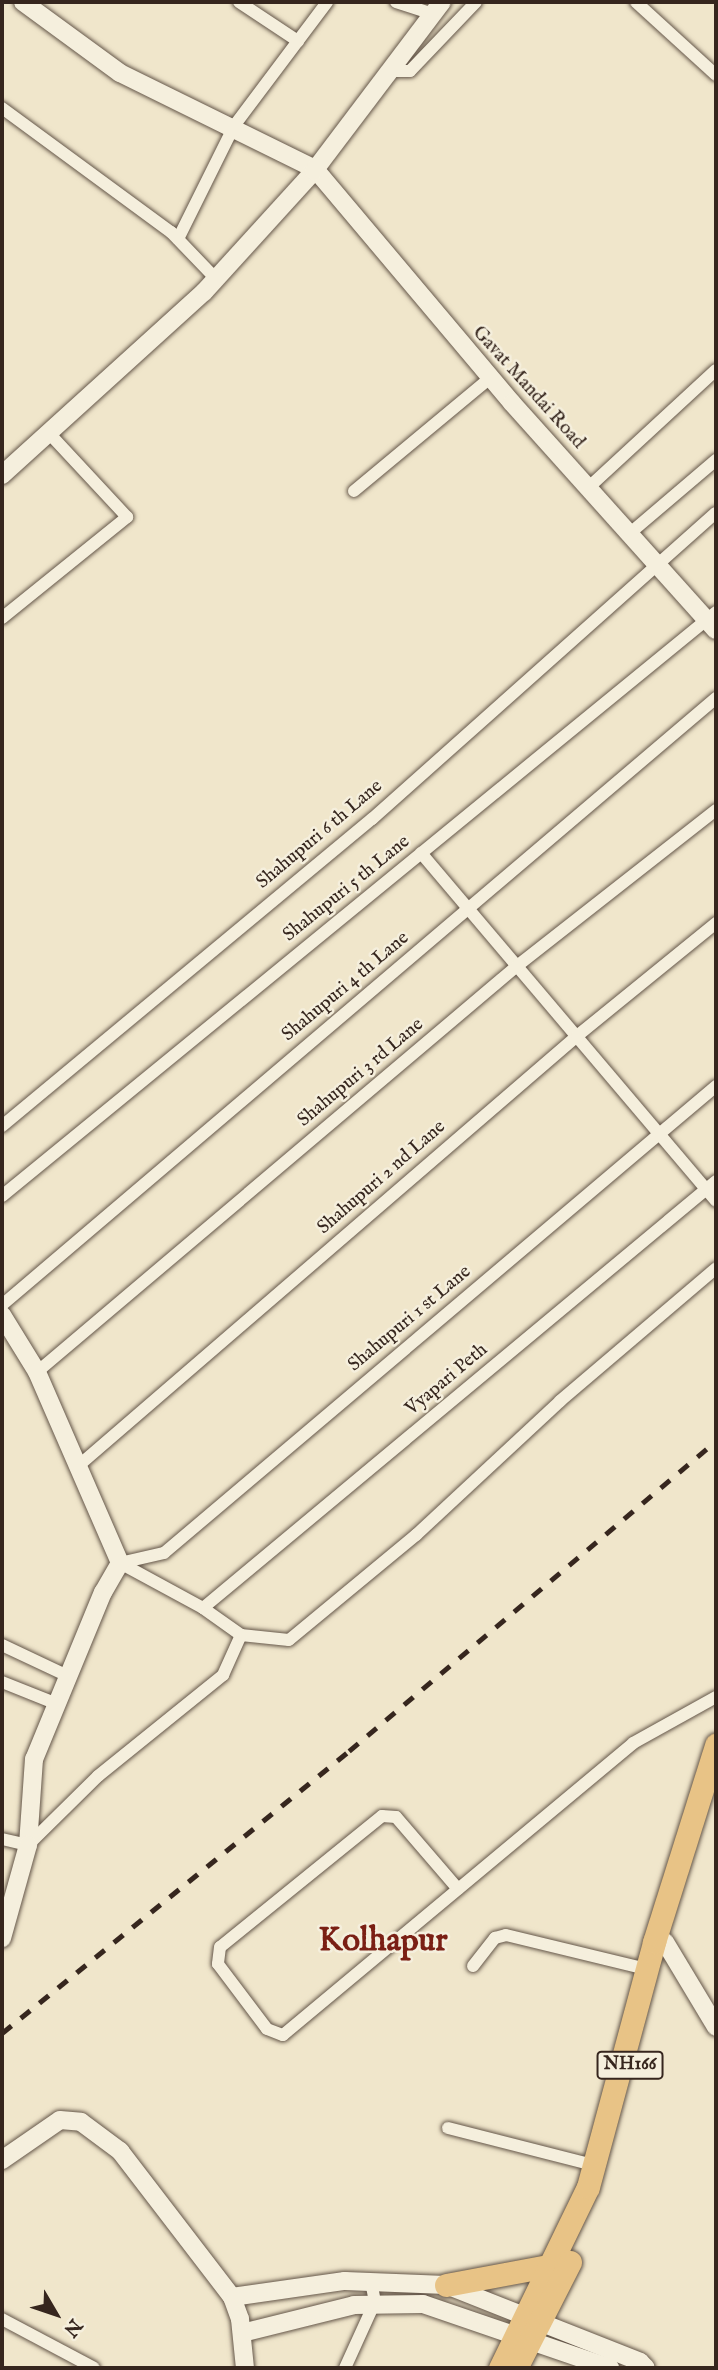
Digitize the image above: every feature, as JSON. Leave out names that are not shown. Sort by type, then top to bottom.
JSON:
[{"type":"highway","name":"NH166","points":[[516,2368],[553,2265],[588,2188],[647,1969],[716,1745]]},
{"type":"highway","name":"NH166","points":[[500,2368],[529,2330],[599,2189],[665,1942],[716,1784]]},
{"type":"highway","points":[[446,2285],[553,2265]]},
{"type":"street","points":[[23,2],[120,73],[187,110],[234,126],[315,169]]},
{"type":"street","points":[[239,2],[298,41]]},
{"type":"street","points":[[178,239],[234,126],[327,2]]},
{"type":"street","points":[[2,475],[216,279],[315,169],[437,8],[396,2]]},
{"type":"street","points":[[390,71],[410,71],[476,2]]},
{"type":"street","points":[[636,2],[716,75]]},
{"type":"street","points":[[2,108],[178,239],[216,279]]},
{"type":"street","name":"Gavat Mandai Road","points":[[315,169],[490,378],[655,564],[713,620]]},
{"type":"street","points":[[588,488],[716,370]]},
{"type":"street","points":[[354,491],[490,378]]},
{"type":"street","points":[[2,618],[127,517],[47,431]]},
{"type":"street","points":[[629,534],[716,460]]},
{"type":"street","name":"Shahupuri 6 th Lane","points":[[2,1126],[372,819],[655,564],[716,513]]},
{"type":"street","name":"Shahupuri 5 th Lane","points":[[2,1196],[421,853],[713,620]]},
{"type":"street","name":"Shahupuri 4 th Lane","points":[[2,1306],[716,698]]},
{"type":"street","name":"Shahupuri 3 rd Lane","points":[[37,1372],[517,966],[716,810]]},
{"type":"street","points":[[421,853],[660,1133],[712,1185],[716,1200]]},
{"type":"street","name":"Shahupuri 2 nd Lane","points":[[77,1466],[577,1036],[716,923]]},
{"type":"street","name":"Shahupuri 1 st Lane","points":[[120,1563],[164,1553],[716,1086]]},
{"type":"street","name":"Vyapari Peth","points":[[203,1608],[712,1185]]},
{"type":"street","points":[[2,1316],[37,1372],[120,1563],[203,1608],[241,1635],[289,1640],[415,1535],[617,1350],[716,1268]]},
{"type":"street","points":[[2,1938],[28,1845],[34,1759],[68,1676],[120,1563]]},
{"type":"street","points":[[28,1845],[98,1776],[223,1675],[241,1635]]},
{"type":"street","points":[[2,1645],[68,1676]]},
{"type":"street","points":[[2,1682],[57,1704]]},
{"type":"street","points":[[458,1889],[396,1817],[382,1816],[220,1947],[218,1964],[267,2029],[283,2035],[458,1889],[633,1743],[716,1697]]},
{"type":"street","points":[[2,1839],[28,1845]]},
{"type":"street","points":[[473,1966],[495,1938],[506,1936],[647,1969]]},
{"type":"street","points":[[665,1942],[716,2027]]},
{"type":"street","points":[[2,2160],[60,2120],[81,2122],[120,2151],[232,2297],[242,2333],[245,2368]]},
{"type":"street","points":[[448,2128],[593,2165]]},
{"type":"street","points":[[232,2297],[371,2281],[446,2285],[529,2330],[610,2368]]},
{"type":"street","points":[[345,2368],[374,2302],[371,2281]]},
{"type":"street","points":[[242,2333],[374,2302],[423,2304],[529,2330],[640,2362],[646,2368]]},
{"type":"street","points":[[2,2319],[94,2368]]},
{"type":"railway","points":[[2,2033],[349,1751],[716,1441]]},
{"type":"district","name":"Kolhapur","points":[[383,1942]]}]
